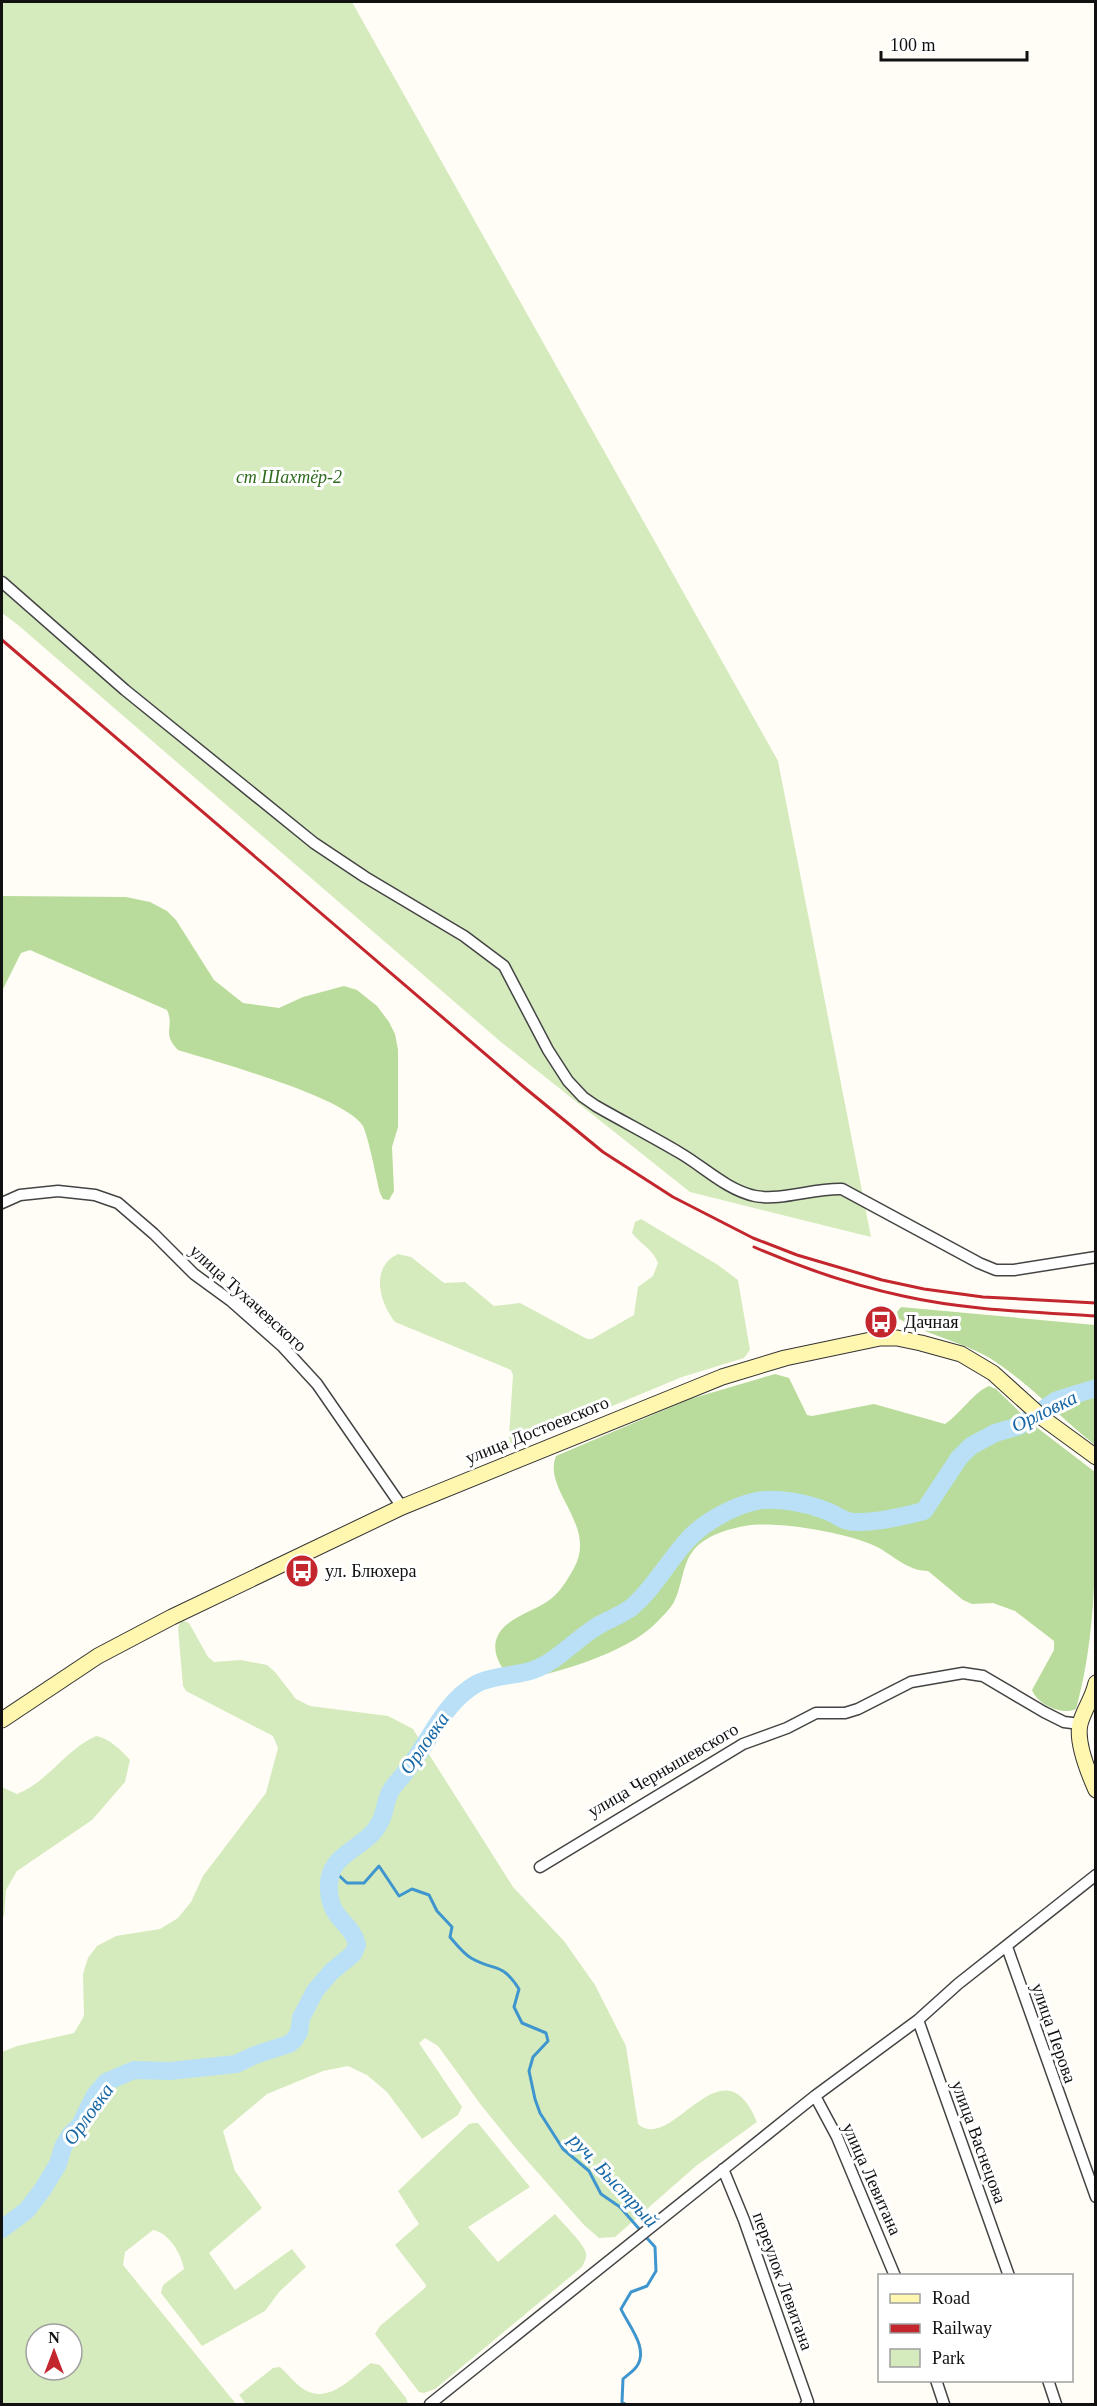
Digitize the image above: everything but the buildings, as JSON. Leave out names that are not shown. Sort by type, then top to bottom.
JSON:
[{"type":"main road","name":"улица Достоевского","points":[[2,1720],[98,1656],[172,1617],[402,1507],[722,1377],[785,1358],[880,1338],[921,1342],[961,1354],[993,1373],[1044,1419],[1095,1457]]},
{"type":"main road","points":[[1095,1683],[1094,1694],[1080,1724],[1083,1753],[1095,1790]]},
{"type":"street","points":[[2,582],[124,690],[314,843],[365,877],[464,936],[504,966],[548,1050],[568,1081],[583,1097],[596,1106],[681,1154],[730,1186],[754,1196],[769,1197],[825,1188],[842,1189],[996,1270],[1014,1270],[1095,1257]]},
{"type":"street","name":"улица Тухачевского","points":[[2,1203],[20,1195],[58,1191],[95,1195],[118,1203],[154,1234],[194,1274],[231,1301],[283,1347],[317,1384],[402,1507]]},
{"type":"street","name":"улица Чернышевского","points":[[540,1867],[743,1744],[788,1728],[816,1713],[845,1713],[911,1682],[963,1673],[983,1676],[1064,1722],[1080,1724]]},
{"type":"street","points":[[430,2404],[815,2096],[918,2020],[958,1984],[1095,1875]]},
{"type":"street","name":"улица Перова","points":[[1007,1947],[1095,2197]]},
{"type":"street","name":"улица Васнецова","points":[[918,2020],[1009,2274]]},
{"type":"street","name":"улица Левитана","points":[[815,2096],[837,2137],[894,2274]]},
{"type":"street","name":"переулок Левитана","points":[[723,2169],[775,2305],[808,2402],[806,2404]]},
{"type":"street","points":[[937,2382],[944,2404]]},
{"type":"street","points":[[1049,2382],[1056,2404]]},
{"type":"green space","name":"ст Шахтёр-2","points":[[2,2],[352,2],[778,761],[871,1237],[690,1192],[501,1042],[2,613]]},
{"type":"green space","points":[[2,896],[126,897],[150,902],[167,911],[176,920],[214,980],[243,1003],[279,1008],[303,997],[344,986],[357,990],[377,1006],[389,1022],[395,1034],[398,1050],[398,1127],[392,1147],[394,1191],[389,1200],[383,1199],[380,1193],[363,1126],[352,1115],[332,1103],[278,1081],[178,1050],[170,1039],[170,1021],[167,1010],[30,950],[21,953],[2,991]]},
{"type":"green space","points":[[641,1219],[718,1265],[738,1280],[750,1350],[744,1358],[682,1377],[521,1444],[511,1445],[509,1436],[513,1375],[511,1370],[395,1322],[385,1305],[380,1285],[383,1267],[398,1254],[411,1257],[444,1283],[465,1282],[494,1306],[520,1303],[587,1339],[592,1339],[634,1315],[638,1287],[653,1276],[658,1263],[656,1258],[632,1233],[635,1222]]},
{"type":"green space","points":[[901,1307],[1095,1325],[1095,1445],[1030,1388],[988,1357],[899,1319],[897,1312]]},
{"type":"green space","points":[[775,1374],[789,1378],[807,1415],[874,1404],[945,1424],[978,1393],[989,1386],[996,1389],[1031,1423],[1095,1472],[1092,1622],[1076,1709],[1057,1710],[1044,1704],[1035,1695],[1032,1690],[1054,1650],[1054,1641],[1015,1611],[993,1603],[972,1604],[963,1600],[928,1571],[906,1565],[863,1541],[792,1526],[745,1526],[710,1537],[703,1541],[689,1557],[672,1605],[643,1634],[589,1661],[514,1681],[508,1675],[496,1655],[496,1640],[499,1633],[510,1622],[556,1594],[572,1572],[580,1552],[575,1523],[556,1482],[554,1469],[556,1456],[690,1399]]},
{"type":"green space","points":[[180,1622],[189,1623],[208,1657],[214,1662],[241,1660],[267,1665],[296,1699],[310,1706],[388,1716],[413,1729],[513,1887],[564,1941],[595,1985],[626,2046],[638,2124],[651,2129],[666,2125],[713,2093],[728,2091],[743,2099],[757,2122],[696,2166],[615,2237],[599,2238],[584,2225],[516,2148],[438,2046],[425,2038],[419,2043],[462,2107],[458,2115],[422,2139],[387,2092],[367,2075],[348,2066],[323,2071],[267,2094],[223,2131],[235,2171],[262,2208],[209,2253],[235,2290],[292,2249],[306,2267],[279,2292],[265,2311],[202,2346],[161,2293],[163,2285],[184,2269],[169,2239],[153,2230],[125,2252],[123,2265],[236,2404],[2,2404],[2,2052],[17,2046],[74,2033],[84,2016],[83,1974],[88,1958],[97,1946],[116,1936],[160,1929],[178,1918],[191,1902],[203,1876],[266,1793],[278,1748],[273,1736],[186,1691],[183,1686],[178,1628]]},
{"type":"green space","points":[[96,1736],[110,1742],[130,1760],[125,1782],[92,1820],[17,1871],[6,1890],[2,1918],[2,1787],[17,1794],[28,1789],[75,1749]]},
{"type":"green space","points":[[478,2123],[530,2187],[468,2227],[498,2262],[555,2214],[581,2244],[586,2257],[582,2267],[435,2389],[424,2393],[419,2392],[375,2334],[380,2326],[426,2285],[395,2245],[419,2224],[398,2191],[469,2124]]},
{"type":"green space","points":[[371,2363],[380,2365],[406,2398],[408,2404],[246,2404],[239,2395],[273,2368],[280,2367],[305,2390],[323,2394],[340,2387]]},
{"type":"waterway","name":"Орловка","points":[[2,2229],[27,2210],[43,2189],[58,2164],[63,2147],[70,2135],[80,2125],[95,2095],[106,2082],[134,2070],[170,2071],[236,2064],[289,2044],[295,2039],[299,2032],[301,2018],[315,1991],[331,1972],[353,1954],[357,1945],[351,1931],[337,1915],[331,1901],[329,1879],[333,1869],[338,1861],[375,1830],[392,1789],[415,1760],[445,1713],[464,1692],[483,1681],[526,1672],[541,1666],[557,1657],[598,1626],[628,1610],[640,1600],[691,1537],[708,1523],[727,1512],[747,1503],[773,1500],[808,1505],[856,1522],[886,1519],[924,1511],[959,1458],[971,1446],[995,1433],[1019,1426],[1057,1400],[1096,1388]]},
{"type":"waterway","name":"руч. Быстрый","points":[[333,1870],[347,1883],[364,1883],[379,1866],[399,1896],[412,1889],[429,1895],[437,1911],[452,1927],[450,1937],[462,1951],[479,1962],[497,1968],[513,1980],[519,1989],[514,2007],[522,2023],[546,2033],[548,2041],[533,2057],[529,2071],[540,2113],[563,2149],[589,2171],[601,2194],[620,2207],[641,2231]]},
{"type":"waterway","name":"руч. Быстрый","points":[[625,2404],[622,2402],[623,2379],[637,2366],[641,2352],[621,2309],[631,2292],[647,2286],[656,2271],[655,2247],[645,2236]]},
{"type":"railway","points":[[2,640],[525,1088],[603,1152],[673,1197],[753,1238],[797,1255],[882,1280],[924,1289],[983,1297],[1096,1303]]},
{"type":"railway","points":[[754,1247],[790,1262],[865,1287],[926,1301],[1023,1312],[1096,1316]]},
{"type":"place","name":"Дачная","points":[[881,1322]]},
{"type":"place","name":"ул. Блюхера","points":[[302,1571]]}]
